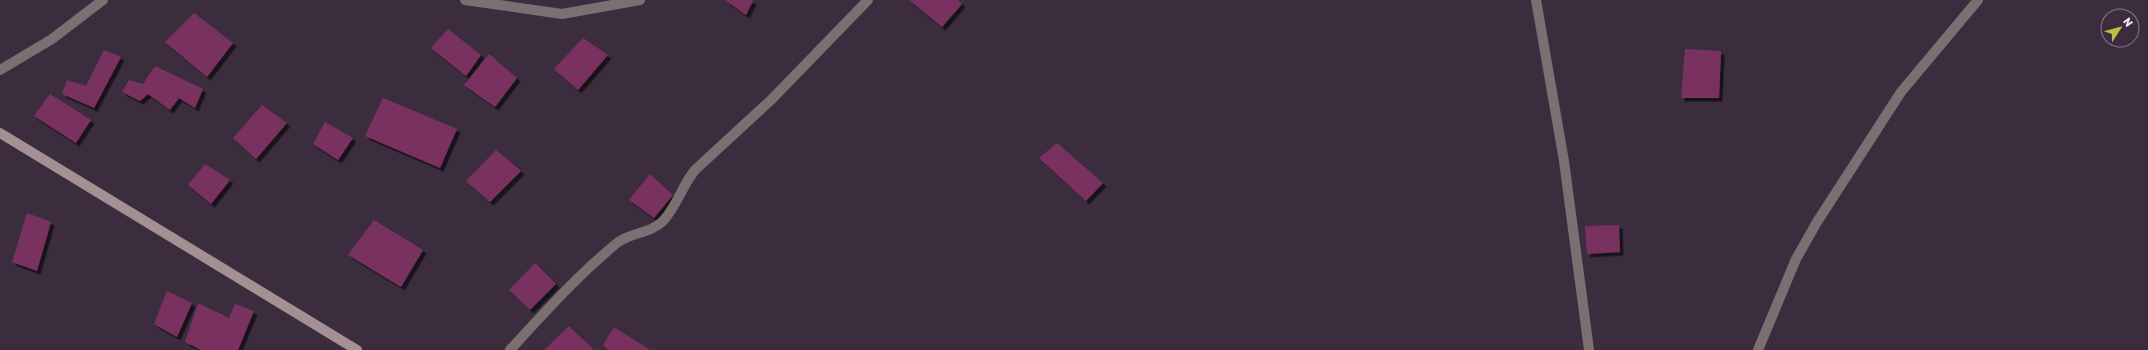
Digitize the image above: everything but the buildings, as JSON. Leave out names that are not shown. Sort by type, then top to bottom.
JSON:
[{"type":"main road","points":[[0,133],[357,350]]},
{"type":"street","points":[[0,70],[52,39],[103,0]]},
{"type":"street","points":[[465,0],[562,14],[640,0]]},
{"type":"street","points":[[510,350],[579,276],[619,241],[628,236],[646,232],[662,222],[678,198],[685,183],[696,170],[772,99],[868,0]]},
{"type":"street","points":[[1536,0],[1564,161],[1589,350]]},
{"type":"street","points":[[1758,350],[1796,259],[1817,222],[1901,92],[1978,0]]}]
